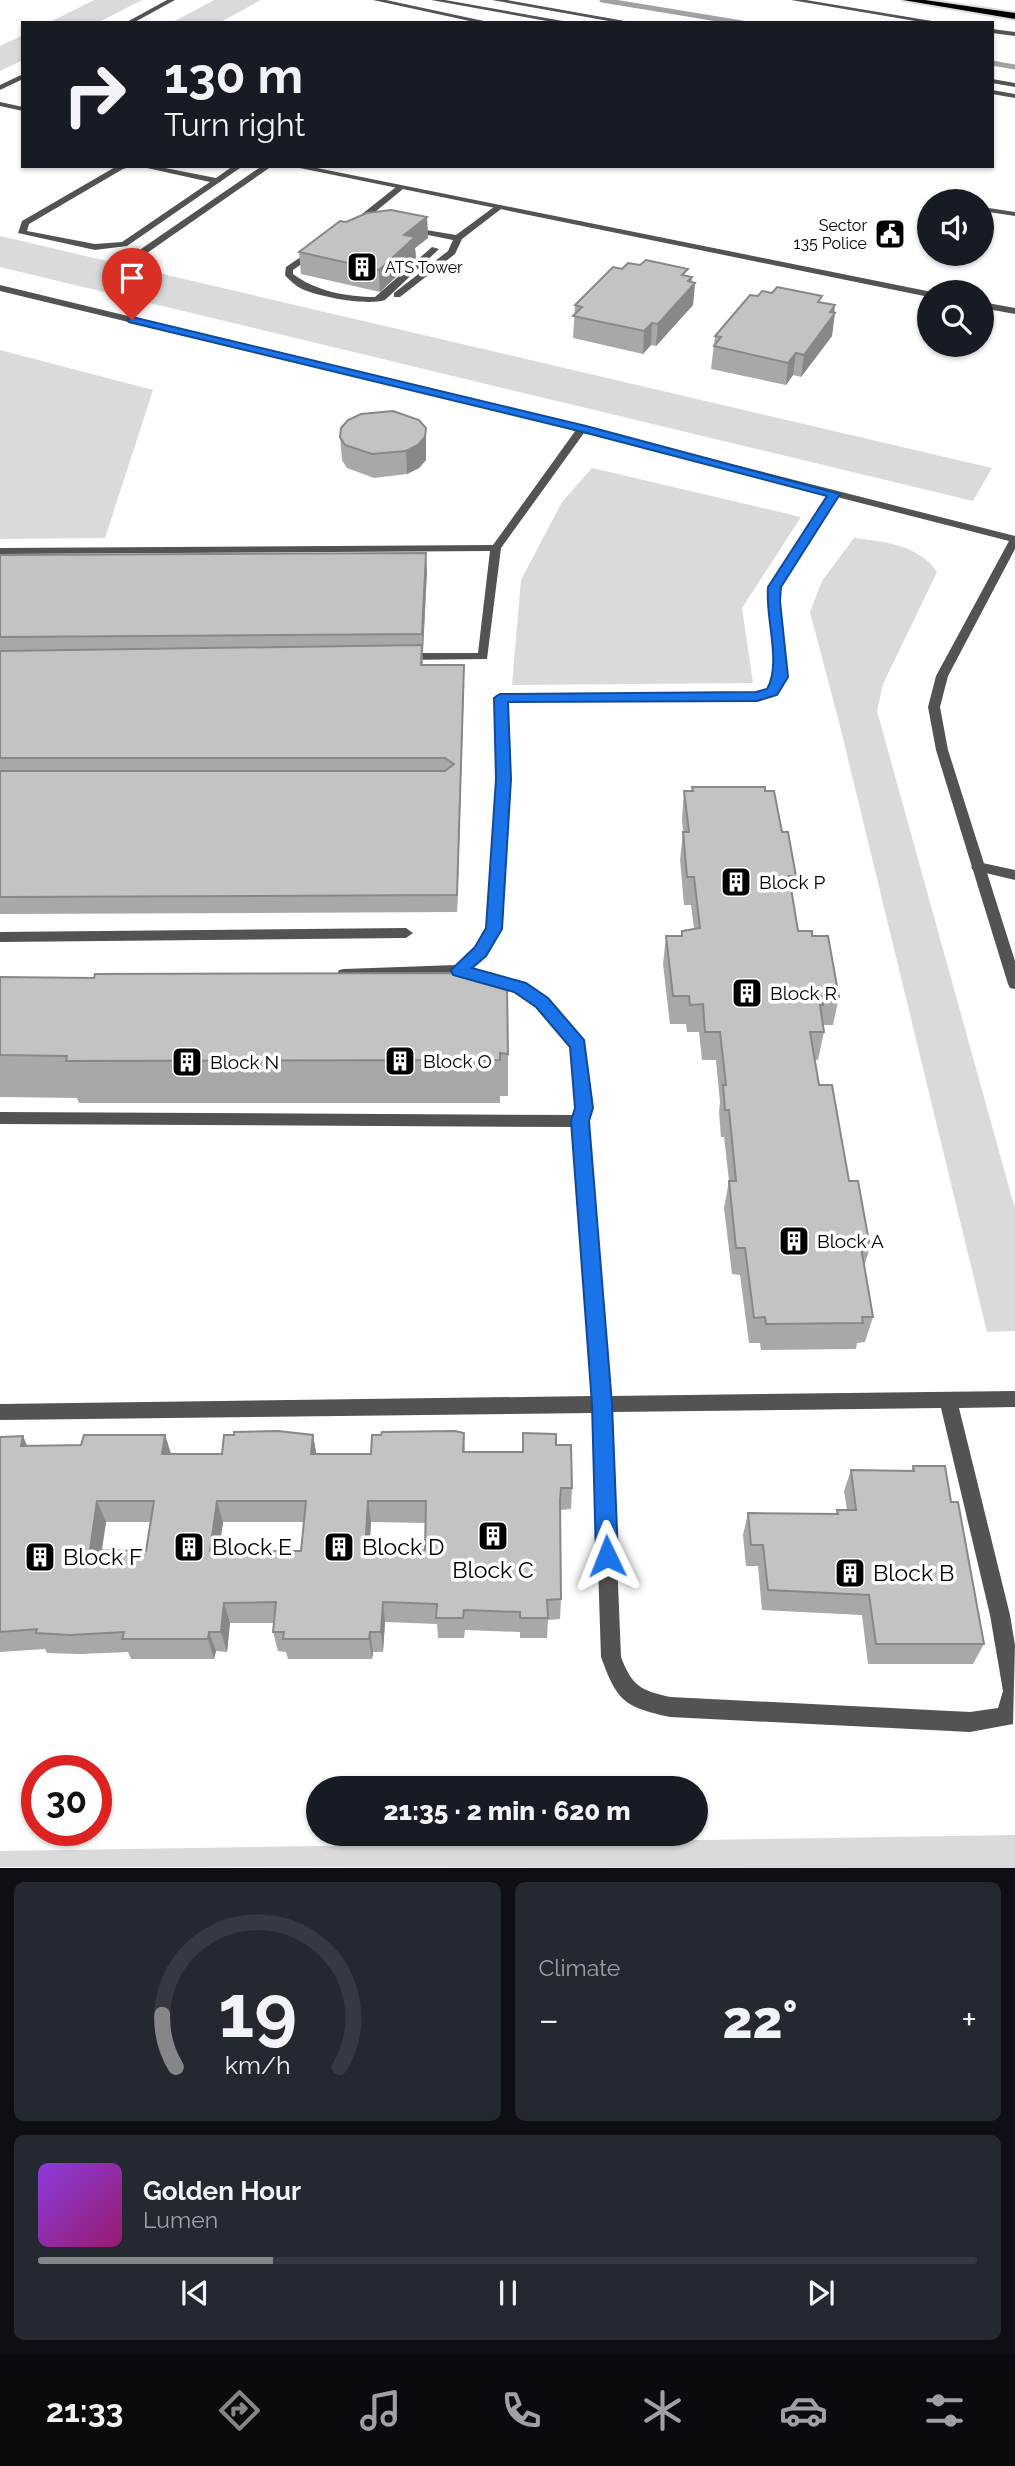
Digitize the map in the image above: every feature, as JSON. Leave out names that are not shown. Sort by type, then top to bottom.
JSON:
[{"type":"highway","points":[[907,0],[1015,16]]},
{"type":"street","points":[[132,21],[172,0]]},
{"type":"street","points":[[376,0],[480,21]]},
{"type":"street","points":[[434,0],[559,21]]},
{"type":"street","points":[[495,0],[621,21]]},
{"type":"street","points":[[794,0],[928,21]]},
{"type":"street","points":[[994,31],[1015,34]]},
{"type":"street","points":[[0,88],[21,77]]},
{"type":"street","points":[[994,81],[1015,85]]},
{"type":"street","points":[[994,92],[1015,96]]},
{"type":"street","points":[[0,104],[21,108]]},
{"type":"street","points":[[119,168],[25,223],[22,233],[95,247],[124,244],[236,168]]},
{"type":"street","points":[[152,168],[217,181]]},
{"type":"street","points":[[144,251],[265,168]]},
{"type":"street","points":[[303,168],[917,292]]},
{"type":"street","points":[[350,227],[400,189]]},
{"type":"street","points":[[329,292],[337,302],[364,310],[383,306],[452,252],[458,237],[497,209]]},
{"type":"street","points":[[994,211],[1015,214]]},
{"type":"street","points":[[361,220],[373,222]]},
{"type":"street","points":[[397,227],[458,237]]},
{"type":"street","points":[[327,242],[294,264],[289,275],[305,287],[368,301],[382,298],[435,249]]},
{"type":"street","points":[[0,288],[582,429],[1015,539],[942,676],[934,707],[942,750],[1015,984]]},
{"type":"street","points":[[994,307],[1015,311]]},
{"type":"street","points":[[387,657],[483,656],[496,548],[582,429]]},
{"type":"street","points":[[459,970],[480,951],[494,929],[503,779],[500,698],[757,696],[773,692],[781,677],[773,601],[775,587],[834,494]]},
{"type":"street","points":[[0,551],[496,548]]},
{"type":"street","points":[[978,867],[1015,875]]},
{"type":"street","points":[[0,937],[406,933]]},
{"type":"street","points":[[321,975],[459,970],[520,988],[542,1003],[578,1045],[584,1108],[580,1121],[602,1404],[611,1657],[621,1685],[638,1700],[670,1706],[970,1722],[1006,1717],[1013,1691],[1000,1615],[948,1400]]},
{"type":"street","points":[[0,1118],[580,1121]]},
{"type":"street","points":[[0,1412],[1015,1399]]},
{"type":"shaded area","points":[[94,0],[142,0],[101,21],[52,21]]},
{"type":"shaded area","points":[[214,0],[261,0],[223,21],[175,21]]},
{"type":"shaded area","points":[[21,36],[21,61],[0,71],[0,46]]},
{"type":"shaded area","points":[[0,236],[992,468],[973,501],[0,267]]},
{"type":"shaded area","points":[[0,350],[153,390],[105,538],[0,539]]},
{"type":"shaded area","points":[[592,468],[801,517],[742,608],[753,683],[512,685],[521,580],[562,502]]},
{"type":"shaded area","points":[[854,538],[900,546],[921,556],[937,572],[883,684],[877,711],[1015,1209],[1015,1331],[987,1332],[810,612],[822,581]]},
{"type":"shaded area","points":[[1015,1835],[1015,1868],[0,1867],[0,1851],[317,1846],[708,1846],[708,1840]]},
{"type":"building","points":[[391,210],[427,217],[404,235],[415,237],[379,270],[299,252],[340,221],[346,222],[367,213]]},
{"type":"building","points":[[646,260],[688,269],[682,275],[692,277],[688,281],[695,283],[658,324],[652,323],[644,331],[573,316],[582,307],[575,305],[613,267],[622,269],[628,263],[640,265]]},
{"type":"building","points":[[777,287],[822,296],[818,302],[835,305],[830,312],[835,313],[804,355],[796,353],[788,363],[714,346],[721,337],[715,336],[750,295],[758,296],[762,291],[772,293]]},
{"type":"building","points":[[393,411],[419,420],[426,428],[425,437],[418,445],[406,451],[372,454],[345,445],[340,437],[341,428],[348,420],[361,414]]},
{"type":"building","points":[[426,553],[422,634],[0,637],[0,555]]},
{"type":"building","points":[[422,645],[421,665],[464,665],[457,895],[0,897],[0,771],[445,771],[454,764],[445,758],[0,758],[0,651]]},
{"type":"building","points":[[692,787],[765,787],[765,791],[774,791],[782,832],[788,832],[796,876],[789,876],[798,931],[812,931],[812,936],[828,936],[839,997],[822,997],[823,1005],[820,1005],[824,1032],[810,1032],[819,1085],[832,1085],[849,1181],[858,1181],[870,1247],[861,1247],[873,1317],[862,1317],[863,1323],[766,1324],[765,1317],[754,1318],[745,1248],[736,1248],[729,1181],[736,1181],[729,1110],[725,1110],[723,1085],[726,1085],[720,1032],[705,1032],[703,1004],[690,1005],[689,996],[673,996],[666,936],[682,936],[682,931],[700,928],[694,877],[687,877],[683,832],[689,832],[684,791],[693,791]]},
{"type":"building","points":[[491,973],[491,979],[500,979],[500,984],[507,984],[508,1054],[500,1053],[500,1060],[66,1061],[67,1056],[0,1055],[0,977],[94,978],[95,974]]},
{"type":"building","points":[[278,1431],[313,1435],[311,1454],[371,1454],[372,1435],[381,1435],[382,1432],[464,1433],[463,1452],[523,1452],[523,1433],[556,1434],[556,1445],[571,1445],[572,1488],[561,1488],[560,1500],[561,1599],[547,1600],[548,1618],[520,1618],[520,1612],[464,1610],[463,1618],[436,1618],[437,1604],[383,1602],[381,1632],[370,1632],[369,1639],[283,1639],[284,1632],[273,1632],[276,1602],[224,1603],[221,1632],[209,1632],[208,1639],[122,1639],[124,1632],[70,1635],[36,1633],[37,1629],[0,1632],[0,1437],[23,1436],[21,1446],[81,1445],[84,1435],[165,1435],[162,1454],[222,1454],[224,1435],[234,1435],[234,1432]],"holes":[[[97,1501],[154,1501],[146,1551],[90,1550]],[[217,1501],[306,1501],[301,1551],[210,1551]],[[368,1501],[426,1501],[425,1550],[365,1552]]]},
{"type":"building","name":"Block B","points":[[913,1466],[945,1466],[951,1502],[958,1502],[984,1644],[876,1644],[869,1595],[768,1590],[763,1545],[751,1545],[748,1513],[838,1514],[837,1510],[856,1510],[851,1470],[914,1471]]},
{"type":"waterway","points":[[602,0],[730,21]]},
{"type":"waterway","points":[[994,63],[1015,67]]},
{"type":"place","name":"Sector 135 Police","points":[[890,234]]},
{"type":"place","name":"ATS Tower","points":[[362,267]]},
{"type":"place","name":"Block P","points":[[736,882]]},
{"type":"place","name":"Block R","points":[[747,993]]},
{"type":"place","name":"Block O","points":[[400,1061]]},
{"type":"place","name":"Block N","points":[[187,1062]]},
{"type":"place","name":"Block A","points":[[794,1241]]},
{"type":"place","name":"Block C","points":[[493,1536]]},
{"type":"place","name":"Block E","points":[[189,1547]]},
{"type":"place","name":"Block D","points":[[339,1547]]},
{"type":"place","name":"Block F","points":[[40,1557]]},
{"type":"place","name":"Block B","points":[[850,1573]]},
{"type":"route","points":[[132,320],[582,429],[834,494],[775,587],[773,601],[781,677],[773,692],[757,696],[500,698],[503,779],[494,929],[480,951],[459,970],[520,988],[542,1003],[578,1045],[584,1108],[580,1121],[602,1404],[607,1556]]}]
